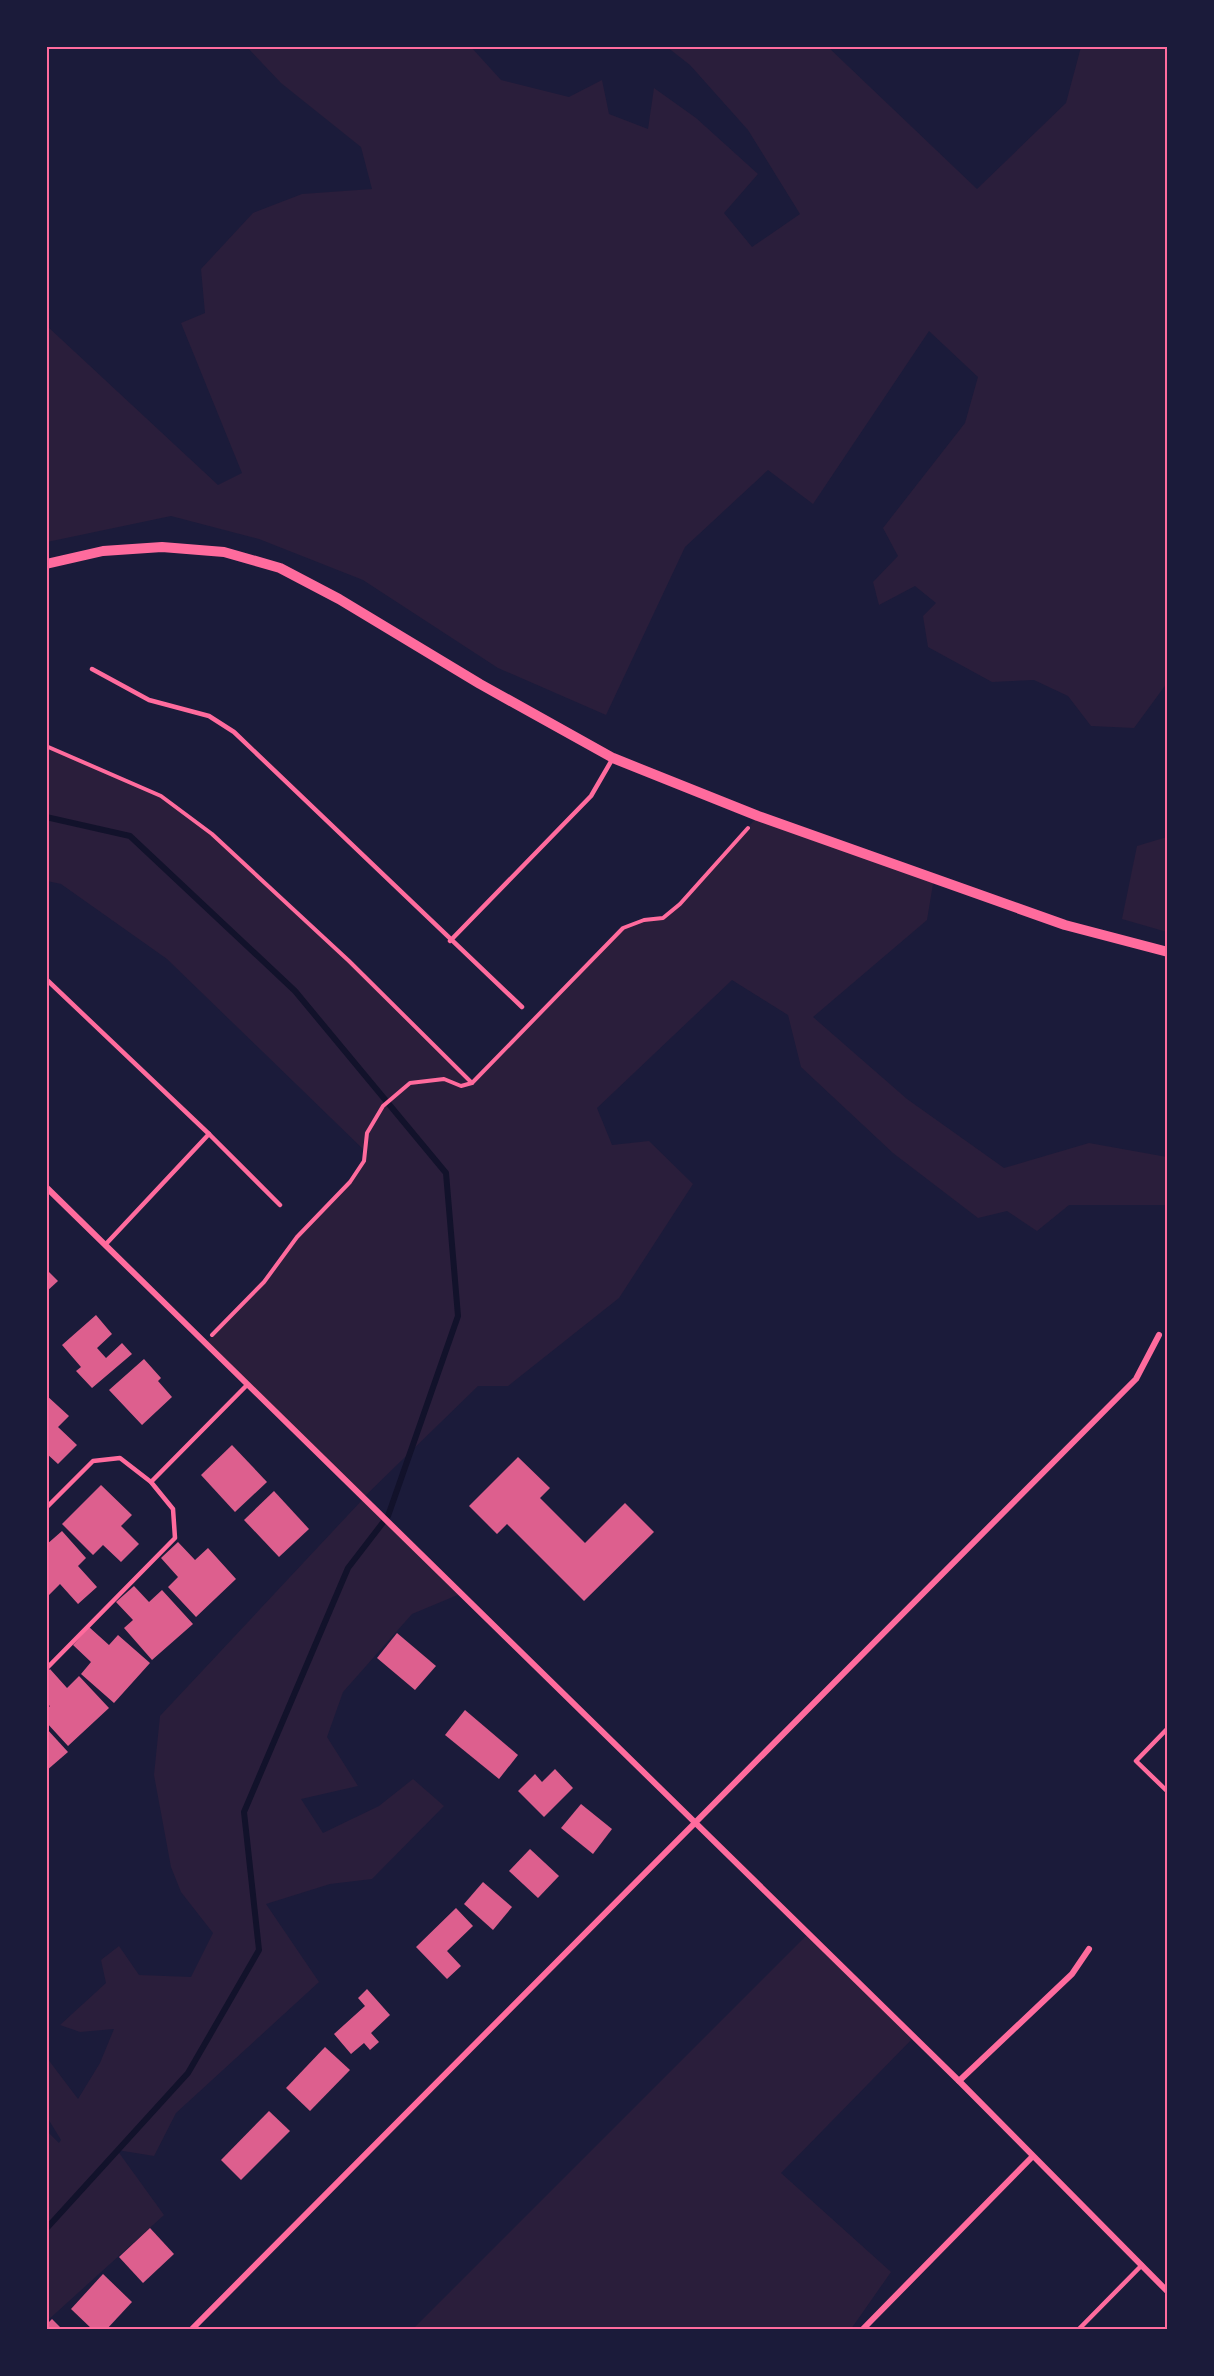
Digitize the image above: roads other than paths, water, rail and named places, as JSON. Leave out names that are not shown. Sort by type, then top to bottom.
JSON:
[{"type":"street","points":[[46,564],[103,551],[162,547],[224,552],[280,568],[339,599],[480,684],[613,758],[759,816],[1065,925],[1167,952]]},
{"type":"street","points":[[46,1187],[959,2081],[1167,2292]]},
{"type":"street","points":[[191,2330],[1137,1379],[1159,1335]]},
{"type":"street","points":[[959,2081],[1072,1974],[1089,1949]]},
{"type":"street","points":[[862,2330],[1032,2157]]},
{"type":"lane","points":[[92,669],[149,700],[209,717],[234,732],[450,941],[522,1007]]},
{"type":"lane","points":[[450,941],[591,796],[613,758]]},
{"type":"lane","points":[[46,979],[280,1205]]},
{"type":"lane","points":[[105,1245],[209,1134]]},
{"type":"lane","points":[[151,1482],[248,1385]]},
{"type":"lane","points":[[46,1508],[93,1461],[120,1458],[151,1482],[173,1509],[175,1538],[46,1669]]},
{"type":"lane","points":[[1167,1728],[1136,1761],[1167,1792]]},
{"type":"lane","points":[[1077,2330],[1142,2265]]},
{"type":"waterway","points":[[46,817],[130,836],[295,991],[446,1173],[458,1316],[388,1516],[348,1568],[244,1812],[259,1950],[188,2073],[46,2229]]}]
